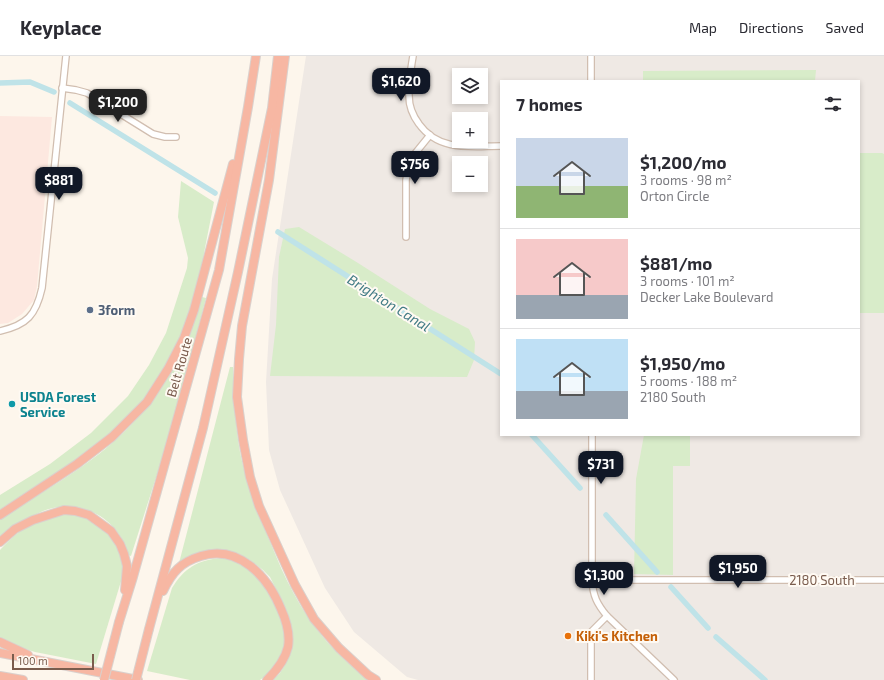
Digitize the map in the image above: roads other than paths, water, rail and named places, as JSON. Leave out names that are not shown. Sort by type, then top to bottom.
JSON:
[{"type":"highway","name":"Belt Route","points":[[104,680],[119,622],[219,270],[256,56]]},
{"type":"highway","points":[[0,653],[137,680],[153,612],[203,428],[240,264],[272,108],[278,56]]},
{"type":"highway","points":[[285,56],[269,180],[242,326],[237,397],[243,440],[250,477],[259,506],[295,585],[314,619],[334,642],[368,676],[376,680]]},
{"type":"highway","points":[[0,514],[77,464],[112,437],[147,402],[168,369],[184,338],[194,310],[248,107]]},
{"type":"highway","points":[[0,542],[15,529],[33,520],[64,510],[89,515],[111,531],[120,544],[124,554],[127,566],[124,605]]},
{"type":"highway","points":[[153,612],[166,584],[181,565],[193,558],[208,553],[224,553],[240,559],[253,568],[266,581],[277,598],[286,621],[288,647],[285,657],[277,671],[267,680]]},
{"type":"highway","points":[[0,642],[42,662]]},
{"type":"highway","points":[[0,676],[23,680]]},
{"type":"street","points":[[0,331],[16,327],[27,319],[32,314],[39,302],[42,288],[66,56]]},
{"type":"street","points":[[412,56],[409,91],[410,104],[418,122],[430,135],[443,143],[457,146],[500,146]]},
{"type":"street","points":[[591,56],[591,80]]},
{"type":"street","points":[[62,88],[87,93],[154,134],[165,137],[176,137]]},
{"type":"street","points":[[406,237],[406,180],[408,168],[413,156],[430,135]]},
{"type":"street","points":[[592,436],[592,580],[595,598],[607,616],[674,680]]},
{"type":"street","name":"2180 South","points":[[592,580],[884,580]]},
{"type":"street","points":[[591,680],[592,631],[607,616]]},
{"type":"waterway","name":"Brighton Canal","points":[[0,83],[30,82],[54,92]]},
{"type":"waterway","name":"Brighton Canal","points":[[70,103],[215,193]]},
{"type":"waterway","name":"Brighton Canal","points":[[278,232],[500,373]]},
{"type":"waterway","name":"Brighton Canal","points":[[533,436],[580,488]]},
{"type":"waterway","name":"Brighton Canal","points":[[606,515],[657,572]]},
{"type":"waterway","name":"Brighton Canal","points":[[671,587],[708,628]]},
{"type":"waterway","name":"Brighton Canal","points":[[716,637],[765,680]]},
{"type":"place","name":"3form","points":[[90,310]]},
{"type":"place","name":"USDA Forest Service","points":[[12,404]]},
{"type":"place","name":"Kiki's Kitchen","points":[[568,636]]}]
